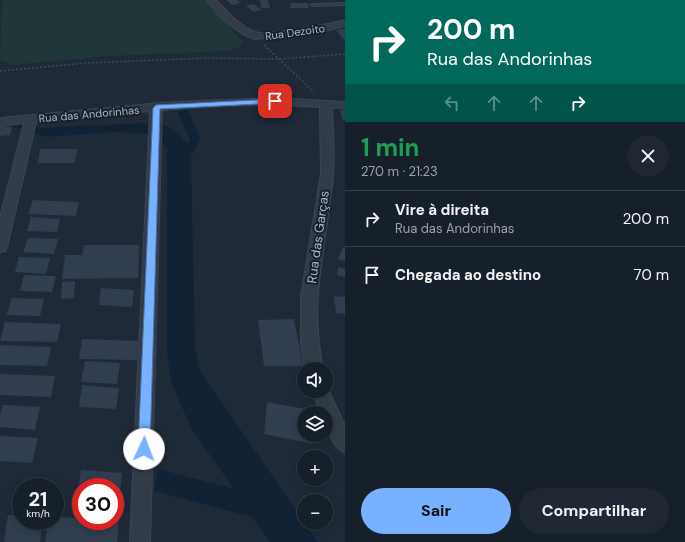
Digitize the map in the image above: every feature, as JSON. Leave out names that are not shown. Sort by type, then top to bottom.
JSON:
[{"type":"street","name":"Rua Dezoito","points":[[211,0],[236,25],[255,36],[321,29],[345,23]]},
{"type":"street","name":"Rua das Andorinhas","points":[[0,122],[156,108],[253,102],[300,102],[345,105]]},
{"type":"street","name":"Rua das Garças","points":[[312,362],[309,350],[307,316],[327,175],[326,104]]},
{"type":"street","points":[[140,542],[156,108]]},
{"type":"street","points":[[0,248],[31,119]]},
{"type":"street","points":[[324,398],[334,424],[345,444]]},
{"type":"lane","points":[[313,5],[345,4]]},
{"type":"path","points":[[255,36],[326,104]]},
{"type":"path","points":[[0,71],[87,63],[206,58],[279,59],[345,54]]},
{"type":"green space","points":[[2,0],[206,0],[243,42],[240,47],[225,51],[110,56],[11,65],[0,60]]},
{"type":"water","points":[[188,110],[200,139],[191,156],[195,349],[200,371],[297,512],[297,530],[310,530],[318,542],[270,542],[252,517],[154,491],[158,469],[234,489],[192,430],[171,382],[167,351],[167,150],[161,141],[147,134],[115,132],[46,137],[0,122],[0,116],[42,128],[145,123],[162,124],[175,130],[188,144],[190,139],[177,111]]},
{"type":"building","points":[[226,0],[237,0],[240,3],[232,5]]},
{"type":"building","points":[[260,0],[268,0],[270,8],[261,8]]},
{"type":"building","points":[[290,3],[308,3],[309,8],[291,8]]},
{"type":"building","points":[[254,4],[261,10],[254,12],[246,6]]},
{"type":"building","points":[[345,29],[345,41],[336,30]]},
{"type":"building","points":[[340,110],[345,110],[345,120],[342,119]]},
{"type":"building","points":[[0,127],[12,127],[10,135],[0,136]]},
{"type":"building","points":[[40,149],[77,149],[75,163],[38,163]]},
{"type":"building","points":[[33,200],[79,202],[76,216],[28,214]]},
{"type":"building","points":[[31,217],[60,219],[57,232],[27,231]]},
{"type":"building","points":[[28,238],[58,239],[54,254],[23,252]]},
{"type":"building","points":[[84,245],[139,245],[138,278],[62,279],[65,255],[82,255]]},
{"type":"building","points":[[343,247],[345,248],[345,261],[338,259]]},
{"type":"building","points":[[19,257],[50,258],[46,274],[15,272]]},
{"type":"building","points":[[338,267],[345,269],[345,277],[337,275]]},
{"type":"building","points":[[24,275],[56,276],[52,292],[20,291]]},
{"type":"building","points":[[75,281],[74,298],[61,299],[62,282]]},
{"type":"building","points":[[101,288],[134,290],[132,307],[99,305]]},
{"type":"building","points":[[334,296],[345,297],[345,314],[336,313]]},
{"type":"building","points":[[12,298],[44,299],[40,316],[6,315]]},
{"type":"building","points":[[294,319],[302,362],[297,362],[297,366],[264,366],[258,320]]},
{"type":"building","points":[[5,322],[61,324],[57,342],[0,341]]},
{"type":"building","points":[[82,339],[138,341],[137,360],[79,359]]},
{"type":"building","points":[[0,345],[51,347],[47,366],[0,365]]},
{"type":"building","points":[[85,361],[120,363],[117,384],[81,382]]},
{"type":"building","points":[[0,374],[55,376],[51,397],[0,395]]},
{"type":"building","points":[[82,385],[119,388],[116,409],[79,407]]},
{"type":"building","points":[[267,402],[297,408],[297,441],[264,434]]},
{"type":"building","points":[[3,405],[40,407],[35,430],[0,427],[0,414]]},
{"type":"building","points":[[0,436],[38,438],[32,463],[0,461]]},
{"type":"building","points":[[81,470],[122,473],[121,478],[80,478]]},
{"type":"building","points":[[8,515],[12,515],[12,530],[41,530],[40,542],[4,542]]},
{"type":"building","points":[[64,517],[72,518],[72,530],[118,530],[117,542],[45,542],[47,530],[64,530]]},
{"type":"route","points":[[144,449],[156,108],[275,101]]}]
